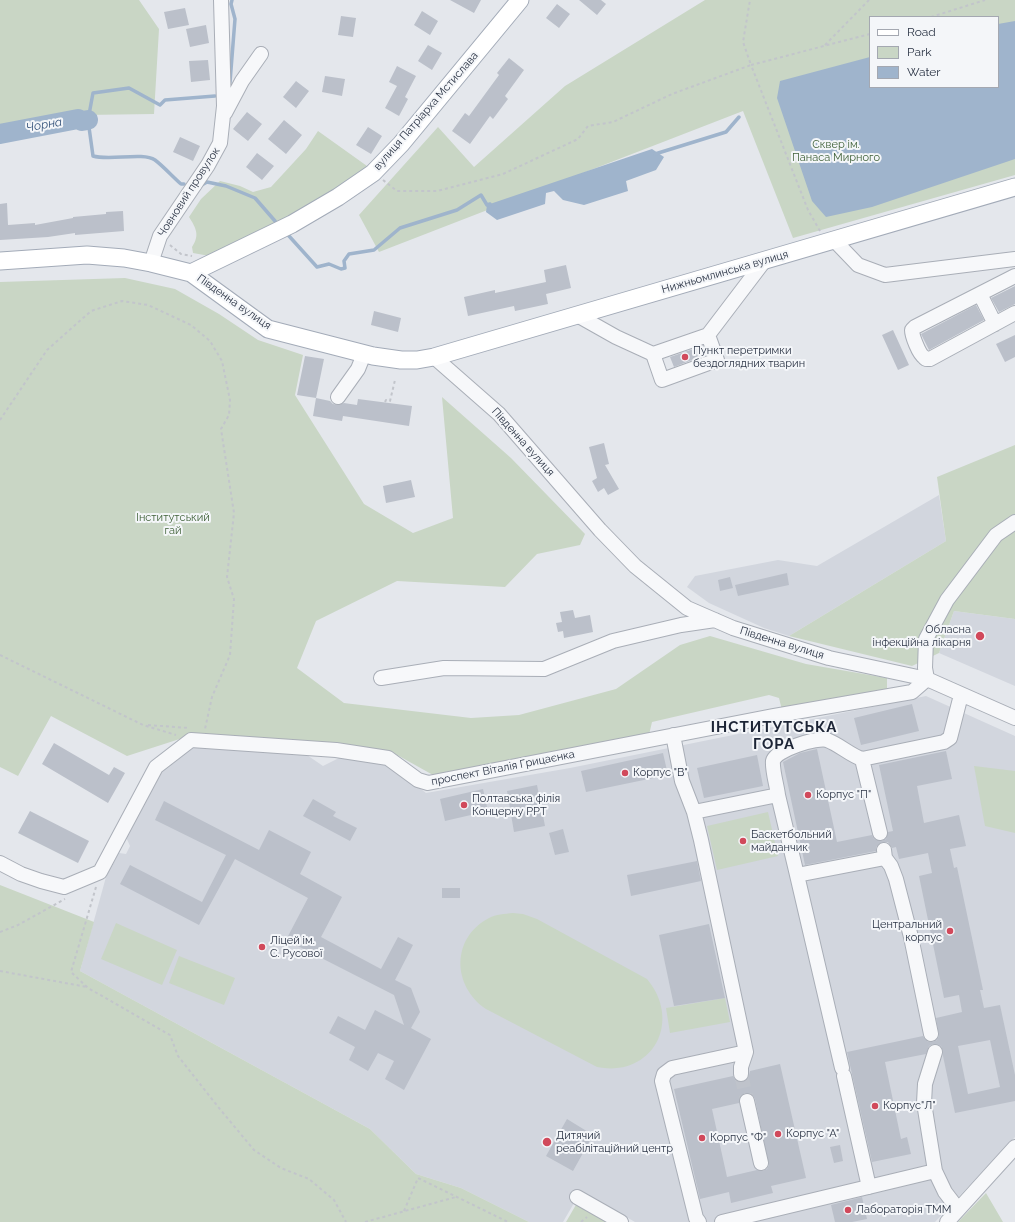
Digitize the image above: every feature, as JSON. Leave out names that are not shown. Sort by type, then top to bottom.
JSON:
[{"type":"main road","name":"вулиця Патріарха Мстислава","points":[[191,272],[292,224],[338,197],[373,173],[401,144],[520,0]]},
{"type":"main road","name":"Нижньомлинська вулиця","points":[[434,357],[1015,187]]},
{"type":"main road","name":"Південна вулиця","points":[[0,261],[87,255],[124,258],[151,263],[191,272],[268,329],[364,354],[400,360],[417,360],[434,357]]},
{"type":"street","name":"Човновий провулок","points":[[151,263],[160,236],[208,165],[220,143],[224,106],[221,0]]},
{"type":"street","points":[[223,117],[229,103],[242,81],[261,54]]},
{"type":"street","points":[[831,241],[858,265],[885,275],[1015,259]]},
{"type":"street","points":[[577,315],[616,337],[653,354],[708,335],[766,260]]},
{"type":"street","points":[[1015,276],[915,327],[912,330],[912,334],[922,357],[926,359],[1015,313]]},
{"type":"street","points":[[980,294],[995,324]]},
{"type":"street","points":[[653,354],[662,380],[717,360],[708,335]]},
{"type":"street","points":[[338,397],[358,369],[364,354]]},
{"type":"street","name":"Південна вулиця","points":[[434,357],[499,414],[600,530],[635,566],[687,608],[733,628],[829,658],[927,679],[1015,718]]},
{"type":"street","points":[[927,679],[925,668],[926,640],[948,600],[996,535],[1015,522]]},
{"type":"street","points":[[381,678],[444,668],[544,669],[612,641],[681,625],[715,620]]},
{"type":"street","name":"проспект Віталія Грицаєнка","points":[[190,734],[206,741],[336,750],[388,758],[418,780],[428,783],[912,692],[927,679]]},
{"type":"street","points":[[869,1187],[778,795],[773,762],[780,752],[821,739],[828,741],[862,759],[948,741],[962,695]]},
{"type":"street","points":[[0,862],[21,874],[42,882],[64,887],[100,872],[156,767],[190,734]]},
{"type":"street","points":[[673,736],[682,781],[694,812],[746,1052],[741,1067],[741,1074]]},
{"type":"street","points":[[862,759],[880,833]]},
{"type":"street","points":[[694,812],[778,795]]},
{"type":"street","points":[[797,875],[884,854],[896,879],[911,937],[931,1034]]},
{"type":"street","points":[[699,1222],[696,1218],[662,1080],[664,1074],[672,1068],[746,1052]]},
{"type":"street","points":[[935,1052],[925,1084],[924,1103],[935,1171],[945,1192],[958,1209]]},
{"type":"street","points":[[747,1101],[761,1163]]},
{"type":"street","points":[[947,1222],[1015,1147]]},
{"type":"street","points":[[722,1222],[935,1171]]},
{"type":"street","points":[[577,1197],[621,1222]]},
{"type":"path","points":[[750,0],[743,42],[808,210],[831,241]]},
{"type":"path","points":[[825,46],[869,0]]},
{"type":"path","points":[[934,16],[985,0]]},
{"type":"path","points":[[373,173],[397,191],[437,191],[503,174],[578,139],[588,126],[613,122],[672,94],[751,65],[869,34]]},
{"type":"path","points":[[160,236],[181,254],[214,261]]},
{"type":"path","points":[[0,420],[47,350],[91,311],[122,301],[148,305],[191,325],[210,341],[222,361],[230,400],[229,415],[221,429],[234,513],[227,577],[234,599],[230,655],[212,697],[205,728],[206,741]]},
{"type":"path","points":[[385,402],[386,400],[390,401],[396,380]]},
{"type":"path","points":[[0,655],[143,725],[190,734]]},
{"type":"path","points":[[143,725],[190,734]]},
{"type":"path","points":[[100,872],[71,972],[88,988],[170,1035],[178,1056],[254,1150],[281,1168],[309,1179],[334,1200],[346,1222]]},
{"type":"path","points":[[0,932],[18,925],[67,899]]},
{"type":"path","points":[[0,971],[88,988]]},
{"type":"path","points":[[404,1211],[418,1178],[508,1222]]},
{"type":"path","points":[[365,1222],[457,1196]]},
{"type":"shaded area","points":[[939,495],[946,541],[789,636],[764,628],[709,603],[687,587],[695,576],[778,560],[817,566]]},
{"type":"shaded area","name":"Обласна інфекційна лікарня","points":[[954,611],[1015,619],[1015,686],[939,653]]},
{"type":"shaded area","points":[[926,696],[1015,736],[1015,1137],[935,1222],[635,1222],[581,1191],[563,1222],[529,1222],[461,1188],[416,1174],[370,1129],[80,971],[106,877],[119,853],[126,854],[130,846],[126,837],[162,767],[194,745],[304,753],[323,766],[345,755],[389,764],[426,793],[570,768]]},
{"type":"green space","points":[[0,0],[139,0],[159,29],[154,114],[84,115],[0,131]]},
{"type":"green space","name":"Сквер ім. Панаса Мирного","points":[[705,0],[1015,0],[1015,175],[793,238],[743,111],[379,252],[359,215],[438,127],[474,167],[565,86]]},
{"type":"green space","points":[[318,131],[367,166],[334,191],[215,257],[193,253],[192,247],[196,239],[196,232],[189,217],[201,199],[220,181],[240,186],[253,192],[271,187],[306,149]]},
{"type":"green space","name":"Інститутський гай","points":[[125,278],[175,289],[219,314],[258,340],[303,355],[295,395],[364,504],[413,533],[453,518],[442,397],[511,458],[585,534],[580,545],[537,554],[505,587],[397,581],[316,621],[297,668],[344,703],[471,718],[519,715],[616,689],[680,645],[710,636],[806,664],[887,678],[887,692],[782,710],[779,698],[769,695],[652,722],[649,735],[433,775],[390,751],[211,736],[192,735],[127,756],[51,716],[18,776],[0,767],[0,282]]},
{"type":"green space","points":[[1015,445],[1015,619],[954,611],[939,653],[912,666],[789,636],[946,541],[937,477]]},
{"type":"green space","points":[[974,766],[1015,771],[1015,833],[985,826]]},
{"type":"green space","name":"Баскетбольний майданчик","points":[[768,812],[778,856],[717,870],[707,826]]},
{"type":"green space","points":[[0,885],[94,922],[80,971],[370,1129],[416,1174],[461,1188],[529,1222],[0,1222]]},
{"type":"green space","points":[[513,913],[523,914],[537,919],[647,979],[657,996],[662,1012],[662,1029],[656,1043],[646,1055],[633,1064],[616,1068],[597,1067],[486,1009],[475,999],[467,988],[462,975],[460,962],[462,950],[468,937],[477,927],[489,918],[497,915]]},
{"type":"green space","points":[[116,923],[177,950],[162,985],[101,959]]},
{"type":"green space","points":[[179,956],[235,978],[224,1005],[169,983]]},
{"type":"green space","points":[[725,998],[730,1022],[670,1033],[666,1008]]},
{"type":"green space","points":[[986,1193],[1003,1222],[958,1222]]},
{"type":"green space","points":[[577,1203],[609,1222],[566,1222]]},
{"type":"water","points":[[1015,21],[1015,159],[872,207],[826,217],[812,201],[777,98],[780,81],[869,57],[869,88],[999,88],[999,24]]},
{"type":"water","points":[[652,149],[664,157],[656,170],[626,181],[628,191],[584,205],[563,200],[554,191],[546,193],[545,204],[497,220],[486,212],[487,205]]},
{"type":"building","points":[[450,0],[481,0],[474,13]]},
{"type":"building","points":[[579,0],[601,0],[606,4],[597,15]]},
{"type":"building","points":[[557,4],[570,14],[559,28],[546,18]]},
{"type":"building","points":[[185,8],[189,25],[168,29],[164,12]]},
{"type":"building","points":[[422,11],[438,21],[430,35],[414,25]]},
{"type":"building","points":[[341,16],[356,18],[353,37],[338,35]]},
{"type":"building","points":[[206,25],[209,43],[190,47],[186,29]]},
{"type":"building","points":[[428,45],[442,53],[432,70],[418,61]]},
{"type":"building","points":[[509,58],[524,70],[505,96],[508,99],[493,119],[490,116],[470,144],[452,131],[465,113],[469,116],[499,75],[497,73]]},
{"type":"building","points":[[208,60],[210,80],[191,82],[189,61]]},
{"type":"building","points":[[397,66],[416,76],[405,97],[408,99],[399,116],[385,108],[397,86],[389,82]]},
{"type":"building","points":[[325,76],[345,79],[342,96],[322,92]]},
{"type":"building","points":[[296,81],[309,91],[296,108],[283,97]]},
{"type":"building","points":[[247,112],[262,124],[248,141],[233,129]]},
{"type":"building","points":[[284,120],[302,135],[286,154],[268,139]]},
{"type":"building","points":[[368,127],[382,136],[371,154],[356,145]]},
{"type":"building","points":[[180,137],[200,146],[193,161],[173,152]]},
{"type":"building","points":[[257,153],[274,166],[262,180],[246,167]]},
{"type":"building","points":[[7,203],[8,225],[35,223],[35,225],[73,217],[123,211],[124,231],[75,235],[75,233],[48,237],[0,240],[0,204]]},
{"type":"building","points":[[566,265],[571,288],[546,294],[548,304],[515,311],[514,306],[468,316],[464,297],[495,290],[495,293],[546,282],[544,270]]},
{"type":"building","points":[[1015,286],[1015,304],[999,312],[991,298]]},
{"type":"building","points":[[976,305],[984,320],[929,350],[921,334]]},
{"type":"building","points":[[374,311],[401,318],[398,332],[371,325]]},
{"type":"building","points":[[893,330],[909,365],[898,370],[882,335]]},
{"type":"building","points":[[1015,335],[1015,357],[1005,362],[996,344]]},
{"type":"building","name":"Пункт перетримки бездоглядних тварин","points":[[702,346],[705,355],[674,367],[670,357]]},
{"type":"building","points":[[305,356],[324,359],[316,398],[297,395]]},
{"type":"building","points":[[316,398],[330,401],[333,404],[338,405],[344,403],[357,405],[358,399],[412,406],[409,426],[343,416],[342,421],[313,416]]},
{"type":"building","points":[[604,443],[609,464],[605,465],[619,489],[608,495],[604,488],[598,492],[592,481],[597,478],[589,447]]},
{"type":"building","points":[[411,480],[415,497],[386,503],[383,486]]},
{"type":"building","points":[[787,573],[789,585],[738,596],[735,585]]},
{"type":"building","points":[[730,577],[733,588],[720,591],[718,580]]},
{"type":"building","points":[[573,610],[575,618],[590,615],[593,632],[564,638],[563,631],[558,632],[556,623],[562,622],[560,612]]},
{"type":"building","points":[[912,704],[919,731],[861,745],[854,718]]},
{"type":"building","points":[[54,743],[109,775],[114,767],[125,773],[108,803],[42,764]]},
{"type":"building","points":[[817,749],[837,842],[872,835],[874,839],[882,841],[886,839],[888,832],[893,831],[879,765],[946,751],[952,779],[917,786],[924,823],[959,815],[966,846],[950,849],[954,868],[957,867],[983,990],[980,990],[984,1008],[1000,1005],[1015,1075],[1015,1101],[955,1113],[943,1051],[941,1046],[937,1044],[929,1046],[926,1054],[885,1062],[901,1139],[907,1137],[911,1154],[872,1162],[847,1052],[923,1036],[928,1042],[933,1042],[937,1040],[939,1036],[936,1018],[962,1012],[959,995],[944,998],[919,876],[932,873],[928,853],[899,859],[896,847],[892,848],[888,842],[883,842],[876,847],[876,851],[805,865],[783,762],[800,753]],"holes":[[[990,1040],[1000,1087],[968,1094],[958,1046]]]},
{"type":"building","name":"Корпус \"В\"","points":[[663,753],[668,775],[586,792],[581,771]]},
{"type":"building","points":[[757,755],[763,786],[704,798],[697,768]]},
{"type":"building","points":[[537,785],[545,826],[514,832],[507,791]]},
{"type":"building","name":"Полтавська філія Концерну РРТ","points":[[483,789],[488,811],[445,821],[440,799]]},
{"type":"building","points":[[313,799],[336,812],[333,816],[357,828],[350,841],[303,816]]},
{"type":"building","points":[[164,801],[259,850],[269,830],[311,852],[300,874],[342,897],[321,937],[381,969],[398,937],[413,945],[395,980],[411,988],[420,1012],[411,1028],[431,1039],[404,1090],[385,1079],[394,1061],[378,1053],[368,1071],[349,1060],[355,1047],[329,1033],[338,1016],[365,1030],[375,1010],[404,1025],[394,995],[286,940],[308,898],[235,859],[199,925],[120,884],[130,865],[202,902],[226,855],[155,820]]},
{"type":"building","points":[[30,811],[89,841],[78,863],[18,833]]},
{"type":"building","points":[[563,829],[569,852],[555,855],[549,833]]},
{"type":"building","points":[[697,861],[701,881],[631,896],[627,875]]},
{"type":"building","points":[[442,888],[460,888],[460,898],[442,898]]},
{"type":"building","points":[[709,924],[725,998],[674,1006],[659,935]]},
{"type":"building","points":[[780,1064],[806,1178],[771,1186],[773,1193],[731,1203],[729,1192],[700,1199],[674,1089],[733,1076],[736,1081],[741,1082],[748,1079],[750,1071]],"holes":[[[745,1093],[750,1093],[755,1099],[769,1165],[767,1169],[763,1171],[757,1170],[727,1177],[712,1109],[739,1103],[739,1098]]]},
{"type":"building","points":[[567,1119],[593,1135],[573,1171],[546,1156]]},
{"type":"building","points":[[840,1145],[843,1161],[834,1163],[830,1147]]},
{"type":"building","name":"Лабораторія ТММ","points":[[862,1197],[867,1219],[852,1222],[835,1222],[831,1205]]},
{"type":"waterway","points":[[230,82],[235,19],[231,4],[232,0]]},
{"type":"waterway","points":[[184,184],[181,184],[158,162],[150,158],[108,158],[93,156],[88,120],[93,93],[129,88],[160,105],[165,100],[215,96]]},
{"type":"waterway","points":[[655,154],[726,132],[739,117]]},
{"type":"waterway","name":"Чорна","points":[[0,134],[78,119],[82,121],[88,120]]},
{"type":"waterway","points":[[200,186],[207,182],[226,186],[255,198],[275,221]]},
{"type":"waterway","points":[[289,236],[317,267],[329,264],[341,269],[345,268],[344,261],[349,254],[374,250],[400,228],[457,210],[481,195],[487,205],[490,204]]},
{"type":"tunnel","points":[[741,1074],[747,1101]]},
{"type":"place","name":"Пункт перетримки бездоглядних тварин","points":[[685,357]]},
{"type":"place","name":"Обласна інфекційна лікарня","points":[[980,636]]},
{"type":"place","name":"Корпус \"В\"","points":[[625,773]]},
{"type":"place","name":"Корпус \"П\"","points":[[808,795]]},
{"type":"place","name":"Полтавська філія Концерну РРТ","points":[[464,805]]},
{"type":"place","name":"Баскетбольний майданчик","points":[[743,841]]},
{"type":"place","name":"Центральний корпус","points":[[950,931]]},
{"type":"place","name":"Ліцей ім. С. Русової","points":[[262,947]]},
{"type":"place","name":"Корпус\"Л\"","points":[[875,1106]]},
{"type":"place","name":"Корпус \"А\"","points":[[778,1134]]},
{"type":"place","name":"Корпус \"Ф\"","points":[[702,1138]]},
{"type":"place","name":"Дитячий реабілітаційний центр","points":[[547,1142]]},
{"type":"place","name":"Лабораторія ТММ","points":[[848,1210]]},
{"type":"district","name":"ІНСТИТУТСЬКА ГОРА","points":[[774,736]]}]
